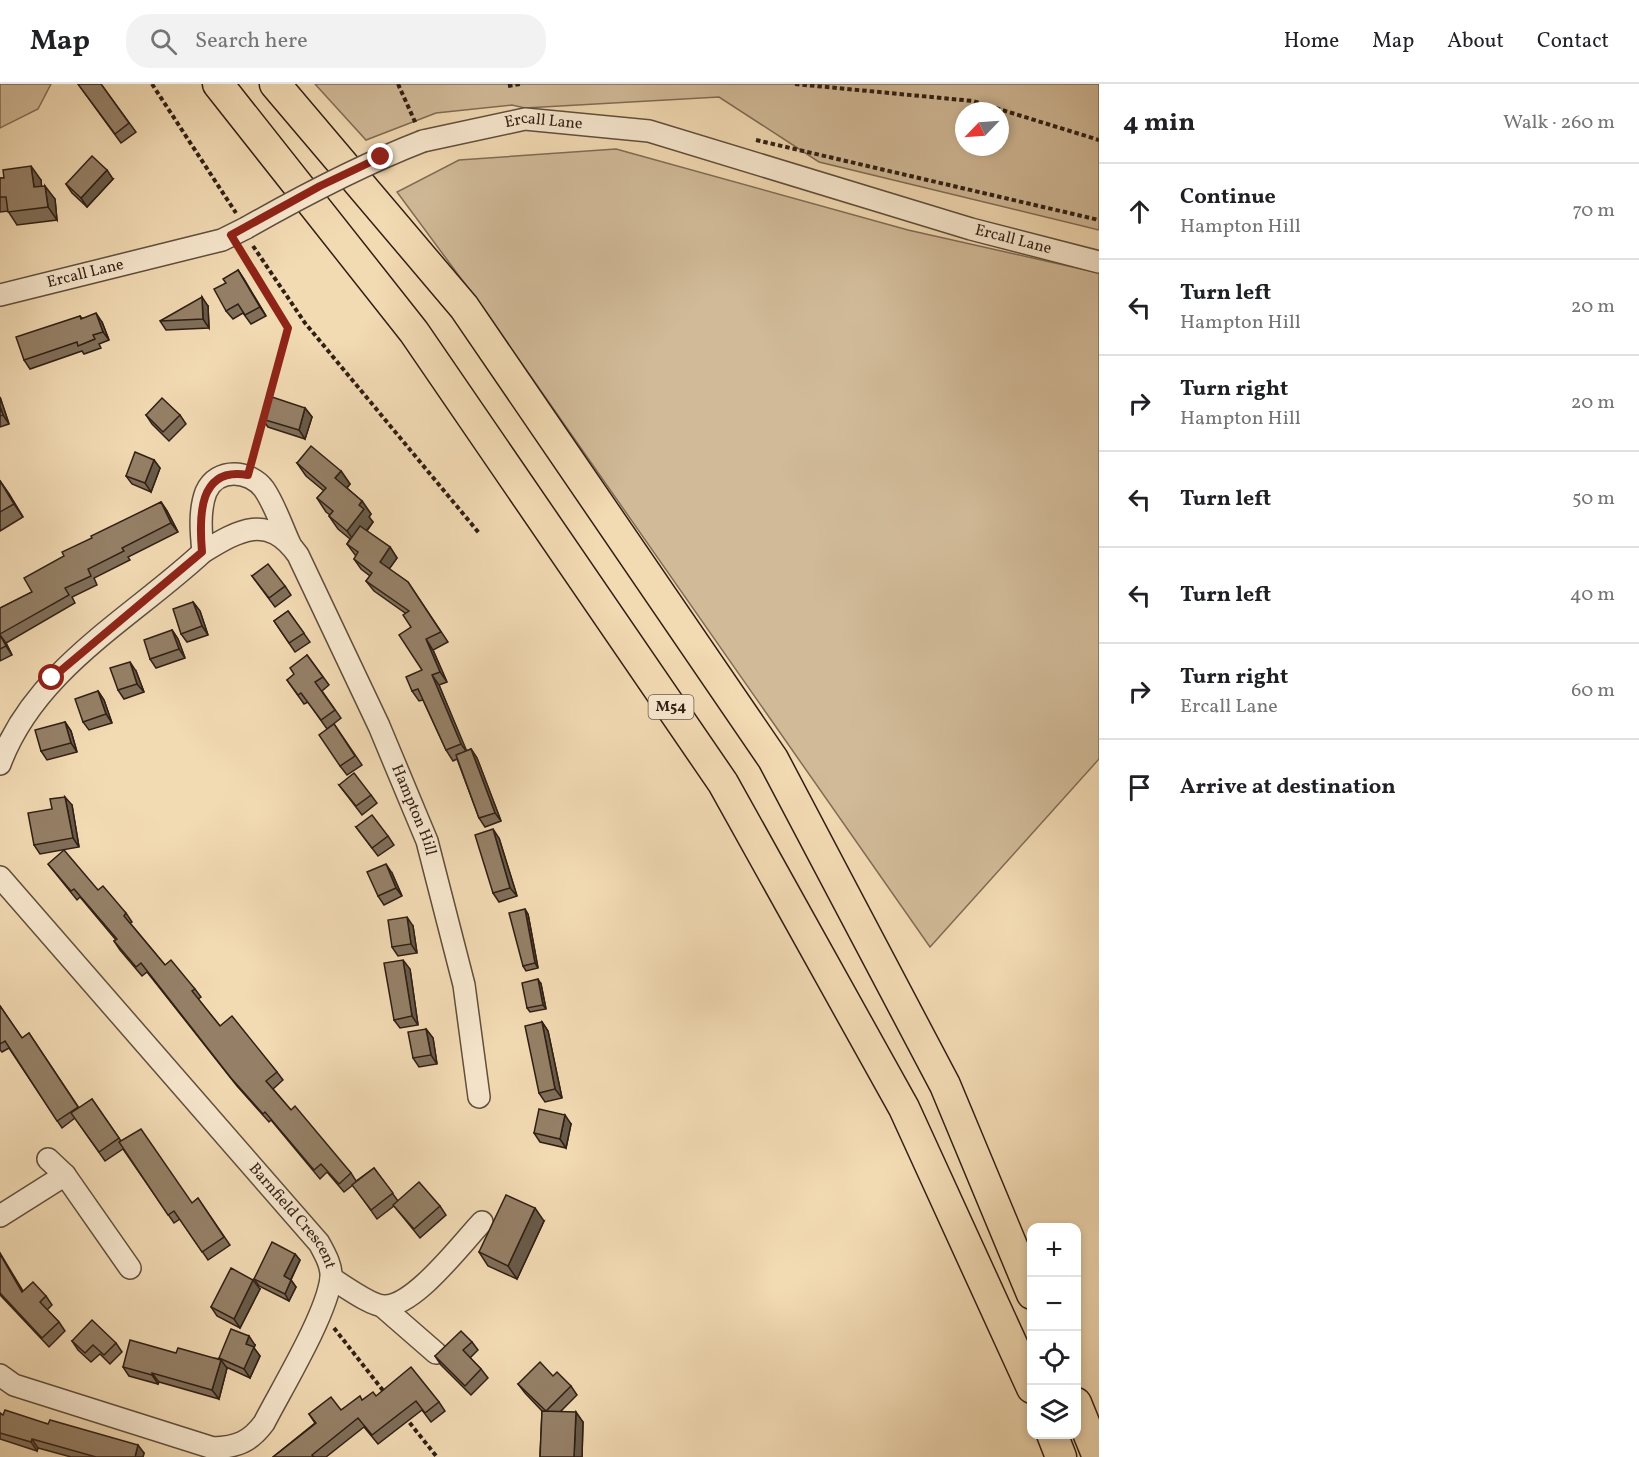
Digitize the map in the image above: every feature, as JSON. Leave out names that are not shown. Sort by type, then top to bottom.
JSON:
[{"type":"highway","name":"M54","points":[[218,84],[414,332],[723,783],[904,1108],[1031,1385]]},
{"type":"highway","points":[[275,84],[464,308],[772,759],[945,1085],[1027,1282]]},
{"type":"highway","points":[[1081,1412],[1098,1457]]},
{"type":"highway","points":[[1054,1439],[1060,1457]]},
{"type":"street","name":"Ercall Lane","points":[[0,296],[120,267],[239,231],[320,186],[381,157],[423,141],[525,119],[649,131],[971,229],[1099,262]]},
{"type":"street","points":[[202,552],[200,527],[206,492],[223,476],[235,473],[248,475]]},
{"type":"street","name":"Hampton Hill","points":[[248,475],[264,490],[378,726],[427,841],[464,986],[479,1097]]},
{"type":"street","points":[[0,764],[28,708],[52,678],[202,552],[229,536],[253,527],[280,534],[290,544]]},
{"type":"street","name":"Barnfield Crescent","points":[[0,877],[319,1244],[328,1258],[331,1278],[320,1311],[264,1423],[255,1436],[244,1443],[213,1448],[14,1385],[0,1375]]},
{"type":"street","points":[[48,1159],[65,1175],[130,1268]]},
{"type":"street","points":[[0,1216],[65,1175]]},
{"type":"street","points":[[382,1306],[406,1300],[417,1291],[482,1222]]},
{"type":"street","points":[[331,1278],[382,1306],[436,1353]]},
{"type":"path","points":[[152,84],[239,231],[288,328],[248,475]]},
{"type":"path","points":[[398,84],[412,111],[423,141]]},
{"type":"path","points":[[508,86],[520,84]]},
{"type":"path","points":[[795,84],[973,101],[1099,140]]},
{"type":"path","points":[[750,138],[1099,220]]},
{"type":"path","points":[[239,231],[305,323],[479,533]]},
{"type":"path","points":[[320,1311],[393,1402]]},
{"type":"path","points":[[400,1412],[437,1457]]},
{"type":"shaded area","points":[[0,84],[51,84],[38,109],[0,128]]},
{"type":"shaded area","points":[[315,84],[1099,84],[1099,230],[819,162],[719,97],[525,108],[512,105],[436,113],[366,140]]},
{"type":"shaded area","points":[[616,149],[908,230],[1099,273],[1099,759],[930,947],[485,311],[397,192],[459,160]]},
{"type":"building","points":[[78,84],[101,84],[129,123],[115,134]]},
{"type":"building","points":[[92,156],[107,170],[81,198],[66,184]]},
{"type":"building","points":[[31,166],[34,187],[45,186],[48,207],[8,212],[6,197],[0,197],[0,178],[4,178],[3,170]]},
{"type":"building","points":[[238,270],[260,307],[245,315],[238,304],[226,311],[214,289],[226,283],[223,279]]},
{"type":"building","points":[[202,297],[203,319],[160,321]]},
{"type":"building","points":[[96,313],[103,332],[93,335],[95,339],[78,346],[77,342],[24,360],[16,337]]},
{"type":"building","points":[[269,396],[305,408],[299,430],[262,419]]},
{"type":"building","points":[[162,398],[180,415],[163,432],[146,415]]},
{"type":"building","points":[[311,446],[341,471],[335,478],[362,501],[359,505],[364,509],[347,531],[329,516],[333,511],[317,498],[326,488],[297,463]]},
{"type":"building","points":[[135,452],[154,460],[145,483],[126,476]]},
{"type":"building","points":[[0,481],[14,504],[0,512]]},
{"type":"building","points":[[161,502],[171,523],[122,548],[124,551],[88,569],[91,576],[65,588],[69,595],[0,634],[0,608],[32,592],[24,578],[64,556],[62,552]]},
{"type":"building","points":[[360,526],[390,547],[380,562],[408,582],[441,632],[426,639],[440,672],[432,675],[461,744],[446,750],[418,689],[412,691],[406,677],[422,670],[399,635],[411,627],[403,615],[409,611],[366,581],[372,573],[354,559],[358,552],[347,544]]},
{"type":"building","points":[[268,564],[285,586],[269,598],[252,576]]},
{"type":"building","points":[[193,602],[202,626],[181,634],[173,609]]},
{"type":"building","points":[[288,611],[304,633],[289,643],[274,621]]},
{"type":"building","points":[[172,630],[179,649],[150,659],[144,640]]},
{"type":"building","points":[[0,635],[6,646],[0,649]]},
{"type":"building","points":[[307,655],[323,677],[315,682],[335,710],[321,720],[301,693],[298,695],[287,680],[294,674],[290,668]]},
{"type":"building","points":[[130,662],[137,684],[118,690],[110,668]]},
{"type":"building","points":[[98,691],[106,714],[83,722],[75,699]]},
{"type":"building","points":[[65,722],[71,743],[41,751],[35,730]]},
{"type":"building","points":[[334,724],[355,756],[340,766],[319,735]]},
{"type":"building","points":[[471,749],[495,813],[479,818],[456,755]]},
{"type":"building","points":[[354,773],[371,795],[356,806],[339,785]]},
{"type":"building","points":[[65,797],[73,838],[34,845],[28,813],[52,809],[50,799]]},
{"type":"building","points":[[372,815],[388,836],[372,848],[356,827]]},
{"type":"building","points":[[493,829],[510,888],[493,893],[475,835]]},
{"type":"building","points":[[64,850],[98,890],[103,886],[126,913],[124,916],[165,965],[171,960],[195,989],[192,991],[220,1026],[232,1016],[277,1072],[266,1081],[291,1110],[295,1106],[351,1173],[339,1184],[321,1164],[314,1170],[265,1112],[263,1114],[231,1078],[141,963],[136,967],[114,941],[117,939],[74,889],[71,891],[48,864]]},
{"type":"building","points":[[386,864],[396,888],[378,896],[367,872]]},
{"type":"building","points":[[525,909],[535,963],[523,966],[509,913]]},
{"type":"building","points":[[407,917],[411,944],[392,947],[388,920]]},
{"type":"building","points":[[403,960],[412,1016],[394,1020],[384,963]]},
{"type":"building","points":[[538,979],[543,1005],[527,1008],[522,983]]},
{"type":"building","points":[[0,1006],[22,1038],[29,1033],[78,1107],[57,1121],[5,1041],[0,1044]]},
{"type":"building","points":[[542,1022],[555,1089],[539,1093],[525,1026]]},
{"type":"building","points":[[426,1029],[431,1055],[413,1058],[408,1032]]},
{"type":"building","points":[[92,1099],[119,1138],[99,1152],[71,1113]]},
{"type":"building","points":[[539,1109],[565,1115],[560,1139],[534,1133]]},
{"type":"building","points":[[141,1129],[192,1203],[198,1198],[224,1237],[202,1252],[174,1211],[168,1215],[119,1142]]},
{"type":"building","points":[[374,1168],[393,1193],[371,1210],[352,1185]]},
{"type":"building","points":[[419,1182],[440,1206],[414,1229],[393,1205]]},
{"type":"building","points":[[506,1195],[535,1208],[508,1266],[479,1252]]},
{"type":"building","points":[[272,1242],[295,1254],[284,1276],[291,1280],[285,1294],[254,1279]]},
{"type":"building","points":[[0,1254],[22,1292],[33,1282],[46,1296],[40,1302],[59,1322],[42,1338],[0,1293]]},
{"type":"building","points":[[231,1268],[253,1280],[234,1319],[211,1307]]},
{"type":"building","points":[[92,1320],[116,1343],[104,1355],[93,1345],[85,1353],[72,1341]]},
{"type":"building","points":[[231,1329],[249,1336],[246,1344],[254,1347],[244,1369],[219,1358]]},
{"type":"building","points":[[461,1331],[472,1342],[463,1350],[481,1369],[465,1386],[435,1356]]},
{"type":"building","points":[[130,1340],[176,1353],[178,1348],[221,1360],[212,1390],[123,1367]]},
{"type":"building","points":[[540,1362],[553,1376],[557,1372],[571,1386],[546,1411],[518,1384]]},
{"type":"building","points":[[411,1367],[439,1402],[425,1413],[416,1401],[372,1435],[358,1418],[312,1455],[314,1457],[273,1457],[316,1423],[309,1414],[331,1397],[341,1410],[360,1396],[362,1400],[373,1392],[376,1396]]},
{"type":"building","points":[[5,1410],[48,1424],[50,1420],[138,1445],[135,1457],[96,1457],[32,1439],[31,1442],[0,1433],[0,1413],[3,1415]]},
{"type":"building","points":[[542,1411],[576,1412],[574,1457],[540,1457]]},
{"type":"route","points":[[52,678],[177,576],[202,552],[200,527],[206,492],[223,476],[235,473],[248,475],[288,328],[231,235],[320,186],[381,157]]}]
